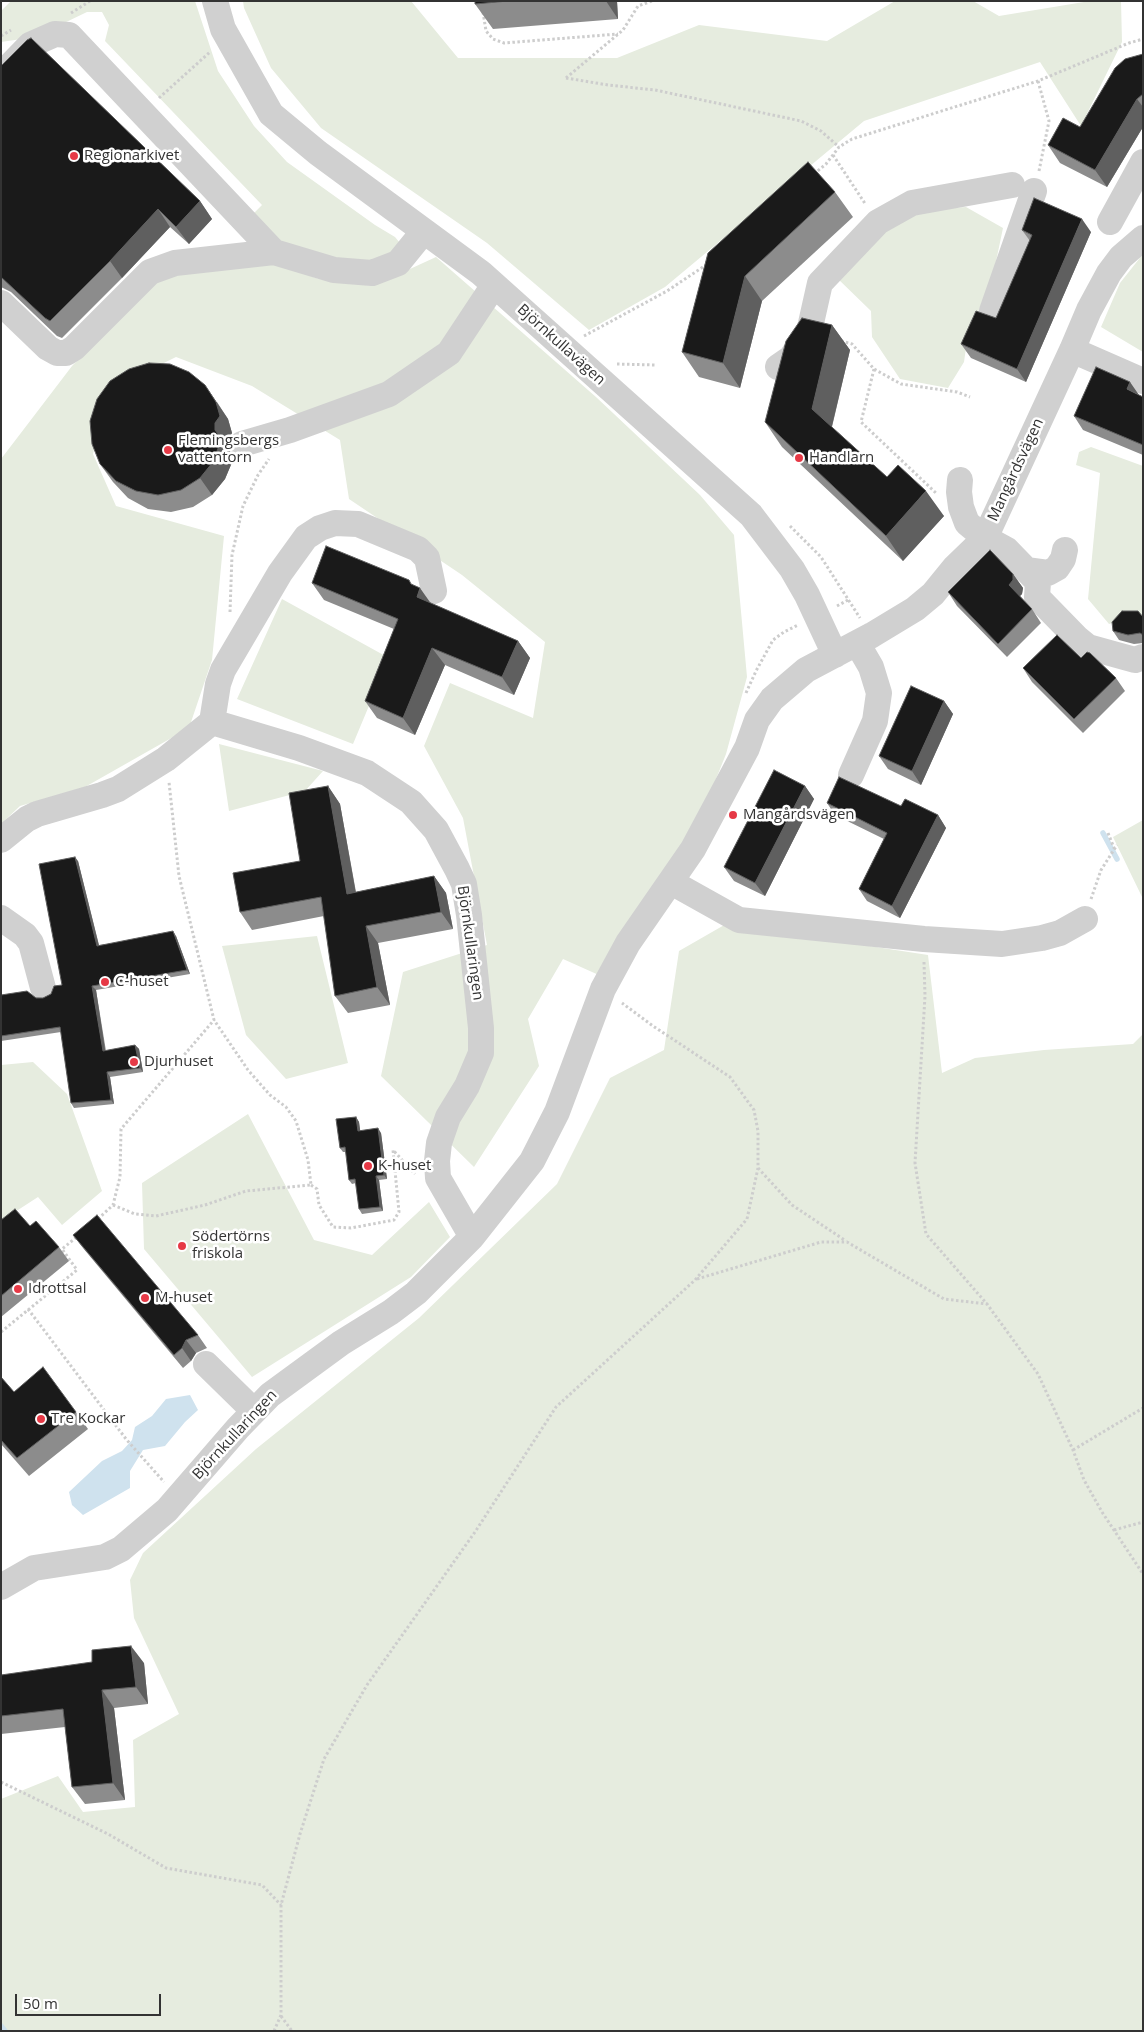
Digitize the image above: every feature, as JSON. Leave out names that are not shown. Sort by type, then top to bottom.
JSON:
[{"type":"street","name":"Björnkullavägen","points":[[215,1],[223,29],[271,114],[318,153],[481,273],[750,515],[792,569],[846,649],[871,667],[880,693],[875,721],[851,775]]},
{"type":"street","points":[[1,75],[30,45],[55,34],[69,35],[274,252]]},
{"type":"street","points":[[1110,222],[1143,162]]},
{"type":"street","points":[[778,366],[792,358],[809,332],[820,283],[878,222],[912,203],[1023,188],[992,311]]},
{"type":"street","points":[[1,303],[48,348],[57,353],[66,353],[74,348],[150,272],[175,263],[274,252],[334,270],[372,273],[398,263],[424,231]]},
{"type":"street","name":"Mangårdsvägen","points":[[846,649],[915,609],[933,594],[985,538],[1072,350],[1088,310],[1109,273],[1121,257],[1143,238]]},
{"type":"street","points":[[242,444],[290,430],[390,394],[449,352],[494,285]]},
{"type":"street","points":[[1072,350],[1143,381]]},
{"type":"street","points":[[960,480],[961,507],[967,523],[985,538],[1007,550],[1038,582],[1037,597],[1076,638],[1088,647],[1135,660],[1143,657]]},
{"type":"street","points":[[1,840],[27,819],[37,814],[118,789],[166,759],[212,722],[218,684],[223,670],[280,572],[306,537],[320,528],[335,523],[358,524],[418,549],[427,558],[434,591]]},
{"type":"street","points":[[1026,570],[1048,572],[1057,568],[1063,559],[1065,550]]},
{"type":"street","name":"Björnkullaringen","points":[[1,1587],[34,1568],[105,1557],[121,1549],[167,1510],[270,1394],[341,1343],[391,1312],[416,1292],[472,1237],[532,1161],[557,1112],[603,989],[628,943],[693,849],[746,748],[757,720],[772,699],[806,670],[846,649]]},
{"type":"street","name":"Björnkullaringen","points":[[212,722],[299,748],[368,773],[412,802],[436,830],[457,869],[464,884],[469,915],[481,1028],[481,1053],[467,1086],[448,1117],[439,1143],[437,1161],[438,1178],[472,1237]]},
{"type":"street","points":[[670,882],[739,920],[924,939],[1002,944],[1042,938],[1060,933],[1085,919]]},
{"type":"street","points":[[1,918],[25,935],[31,943],[43,988]]},
{"type":"street","points":[[206,1364],[254,1411]]},
{"type":"path","points":[[652,1],[638,6],[623,30],[566,78],[608,86],[655,90],[801,121],[821,131],[839,146]]},
{"type":"path","points":[[483,11],[486,30],[493,39],[504,43],[618,34]]},
{"type":"path","points":[[812,177],[839,146],[852,139],[1038,81],[1128,43],[1143,39]]},
{"type":"path","points":[[160,98],[216,47]]},
{"type":"path","points":[[1023,188],[1049,121],[1038,81]]},
{"type":"path","points":[[833,155],[878,222]]},
{"type":"path","points":[[584,337],[667,291],[710,262]]},
{"type":"path","points":[[809,332],[852,344],[874,369],[901,384],[957,392],[970,397]]},
{"type":"path","points":[[614,364],[655,365]]},
{"type":"path","points":[[874,369],[861,422],[939,496]]},
{"type":"path","points":[[230,617],[232,555],[243,506],[258,475],[290,430]]},
{"type":"path","points":[[166,759],[179,876],[214,1020],[248,1070],[270,1095],[286,1107],[296,1121],[308,1160],[311,1185]]},
{"type":"path","points":[[1085,919],[1100,870],[1116,847],[1108,833]]},
{"type":"path","points":[[924,939],[925,996],[915,1163],[926,1234],[987,1304],[1038,1374],[1073,1450],[1084,1480],[1102,1512],[1143,1574]]},
{"type":"path","points":[[274,2031],[281,2015],[281,1905],[300,1834],[324,1759],[367,1685],[475,1532],[556,1407],[695,1280],[747,1219],[758,1168],[758,1131],[754,1110],[730,1077],[653,1026],[603,989]]},
{"type":"path","points":[[92,1223],[113,1206],[120,1176],[121,1129],[214,1020]]},
{"type":"path","points":[[113,1206],[135,1214],[156,1216],[205,1206],[246,1190],[311,1185],[317,1189],[319,1205],[334,1227],[351,1228],[394,1220],[399,1212],[393,1150],[423,1183],[438,1178]]},
{"type":"path","points":[[758,1168],[792,1205],[848,1243],[944,1299],[987,1304]]},
{"type":"path","points":[[1,1332],[77,1270],[62,1249],[78,1235]]},
{"type":"path","points":[[695,1280],[821,1242],[848,1243]]},
{"type":"path","points":[[28,1309],[126,1439],[169,1487]]},
{"type":"path","points":[[1073,1450],[1143,1408]]},
{"type":"path","points":[[1114,1530],[1143,1522]]},
{"type":"path","points":[[1,1782],[108,1834],[166,1868],[262,1886],[281,1905]]},
{"type":"path","points":[[281,2015],[292,2031]]},
{"type":"shaded area","points":[[11,1],[195,1],[218,71],[254,126],[287,162],[375,225],[395,237],[400,243],[382,261],[344,263],[270,237],[251,216],[262,205],[105,41],[109,25],[102,12],[87,12],[35,37],[1,42],[1,11]]},
{"type":"shaded area","points":[[243,1],[411,1],[458,58],[617,58],[699,25],[827,41],[895,1],[973,1],[999,16],[1090,1],[1121,1],[1122,42],[1081,126],[1040,62],[864,121],[665,287],[589,330],[487,243],[321,128],[271,68],[244,8]]},
{"type":"shaded area","points":[[966,207],[1003,228],[994,271],[967,341],[964,362],[948,388],[900,379],[872,337],[871,311],[836,277],[874,235],[913,211]]},
{"type":"shaded area","points":[[1143,254],[1143,352],[1101,327],[1120,283]]},
{"type":"shaded area","points":[[436,257],[596,397],[700,495],[734,535],[747,677],[726,754],[694,834],[601,976],[563,959],[528,1019],[539,1066],[474,1167],[381,1076],[403,972],[487,945],[463,818],[424,746],[450,683],[533,718],[545,642],[462,575],[349,499],[340,440],[252,386],[176,357],[107,391],[93,454],[116,506],[224,536],[212,660],[189,728],[85,787],[20,806],[1,824],[1,459],[72,366],[157,279],[206,267],[267,261],[319,279],[373,286]]},
{"type":"shaded area","points":[[1091,447],[1143,466],[1143,618],[1126,619],[1109,624],[1088,599],[1100,473],[1076,465],[1079,452]]},
{"type":"shaded area","points":[[282,599],[389,658],[353,744],[237,699]]},
{"type":"shaded area","points":[[219,744],[323,771],[305,791],[229,811]]},
{"type":"shaded area","points":[[1143,820],[1143,899],[1113,837]]},
{"type":"shaded area","points":[[726,924],[928,955],[942,1073],[975,1058],[1044,1050],[1133,1044],[1143,1034],[1143,2031],[1,2031],[1,1799],[58,1776],[83,1812],[135,1807],[133,1740],[179,1714],[134,1618],[130,1580],[143,1553],[256,1449],[419,1318],[557,1184],[610,1078],[664,1050],[679,951]]},
{"type":"shaded area","points":[[317,936],[348,1063],[286,1079],[246,1035],[222,946]]},
{"type":"shaded area","points":[[33,1062],[67,1094],[102,1191],[62,1225],[38,1197],[1,1221],[1,1065]]},
{"type":"shaded area","points":[[248,1114],[314,1240],[372,1255],[429,1202],[450,1237],[411,1277],[252,1377],[144,1249],[142,1183]]},
{"type":"water","points":[[190,1395],[198,1410],[165,1446],[143,1450],[130,1471],[130,1488],[83,1515],[72,1505],[69,1492],[102,1461],[122,1451],[132,1440],[135,1427],[152,1416],[166,1399]]},
{"type":"building","points":[[475,1],[508,1],[475,4]]},
{"type":"building","name":"Regionarkivet","points":[[31,38],[200,201],[176,227],[158,209],[110,261],[50,321],[1,277],[1,66]]},
{"type":"building","points":[[1143,54],[1143,94],[1137,99],[1095,170],[1048,145],[1063,118],[1080,127],[1115,68],[1125,59]]},
{"type":"building","points":[[808,162],[835,192],[745,276],[723,363],[682,352],[708,253]]},
{"type":"building","points":[[1034,198],[1082,219],[1017,369],[961,344],[976,311],[996,318],[1032,235],[1022,230]]},
{"type":"building","points":[[802,318],[832,325],[812,409],[887,477],[898,465],[926,491],[886,536],[765,422],[786,341]]},
{"type":"building","name":"Flemingsbergs vattentorn","points":[[149,363],[170,364],[189,372],[205,385],[216,402],[220,416],[215,423],[215,430],[221,438],[213,462],[200,478],[181,490],[158,495],[136,491],[116,481],[100,464],[92,444],[90,421],[97,399],[110,381],[129,369]]},
{"type":"building","points":[[1096,367],[1130,382],[1127,389],[1143,397],[1143,445],[1074,416]]},
{"type":"building","points":[[326,546],[409,580],[411,584],[420,588],[417,597],[518,641],[502,677],[432,648],[403,718],[365,701],[398,619],[312,583]]},
{"type":"building","points":[[990,550],[1013,574],[1013,580],[1009,585],[1032,609],[998,644],[948,592]]},
{"type":"building","points":[[1122,611],[1138,611],[1143,617],[1143,635],[1140,633],[1128,635],[1113,631],[1112,622]]},
{"type":"building","points":[[1057,635],[1081,658],[1087,652],[1090,653],[1116,678],[1074,719],[1023,668]]},
{"type":"building","points":[[911,686],[944,701],[912,771],[879,756]]},
{"type":"building","points":[[774,770],[805,786],[755,883],[724,867]]},
{"type":"building","points":[[839,777],[901,806],[905,799],[938,815],[892,906],[859,889],[887,833],[827,803]]},
{"type":"building","points":[[328,786],[347,894],[434,876],[441,912],[366,926],[377,987],[335,996],[321,897],[240,912],[233,873],[300,861],[289,793]]},
{"type":"building","name":"C-huset","points":[[75,857],[97,946],[173,931],[187,970],[92,986],[103,1051],[135,1045],[140,1068],[107,1072],[111,1100],[71,1103],[60,1027],[1,1036],[1,995],[27,991],[36,998],[43,998],[51,994],[54,986],[62,985],[39,864]]},
{"type":"building","name":"K-huset","points":[[356,1117],[358,1131],[378,1128],[384,1175],[376,1176],[380,1207],[359,1209],[355,1179],[349,1180],[345,1147],[340,1148],[336,1119]]},
{"type":"building","name":"Idrottsal","points":[[15,1209],[30,1226],[36,1221],[59,1247],[1,1296],[1,1220]]},
{"type":"building","name":"M-huset","points":[[97,1215],[198,1335],[186,1340],[182,1348],[174,1355],[73,1235]]},
{"type":"building","name":"Tre Kockar","points":[[43,1367],[76,1412],[17,1458],[1,1440],[1,1377],[14,1392]]},
{"type":"building","points":[[131,1646],[136,1687],[102,1690],[113,1783],[72,1787],[63,1709],[1,1716],[1,1675],[92,1662],[92,1650]]},
{"type":"waterway","points":[[1103,833],[1117,859]]},
{"type":"waterway","points":[[1,2026],[5,2031]]},
{"type":"place","name":"Regionarkivet","points":[[74,156]]},
{"type":"place","name":"Flemingsbergs vattentorn","points":[[168,450]]},
{"type":"place","name":"Handlarn","points":[[799,458]]},
{"type":"place","name":"Mangårdsvägen","points":[[733,815]]},
{"type":"place","name":"C-huset","points":[[105,982]]},
{"type":"place","name":"Djurhuset","points":[[134,1062]]},
{"type":"place","name":"K-huset","points":[[368,1166]]},
{"type":"place","name":"Södertörns friskola","points":[[182,1246]]},
{"type":"place","name":"Idrottsal","points":[[18,1289]]},
{"type":"place","name":"M-huset","points":[[145,1298]]},
{"type":"place","name":"Tre Kockar","points":[[41,1419]]}]
